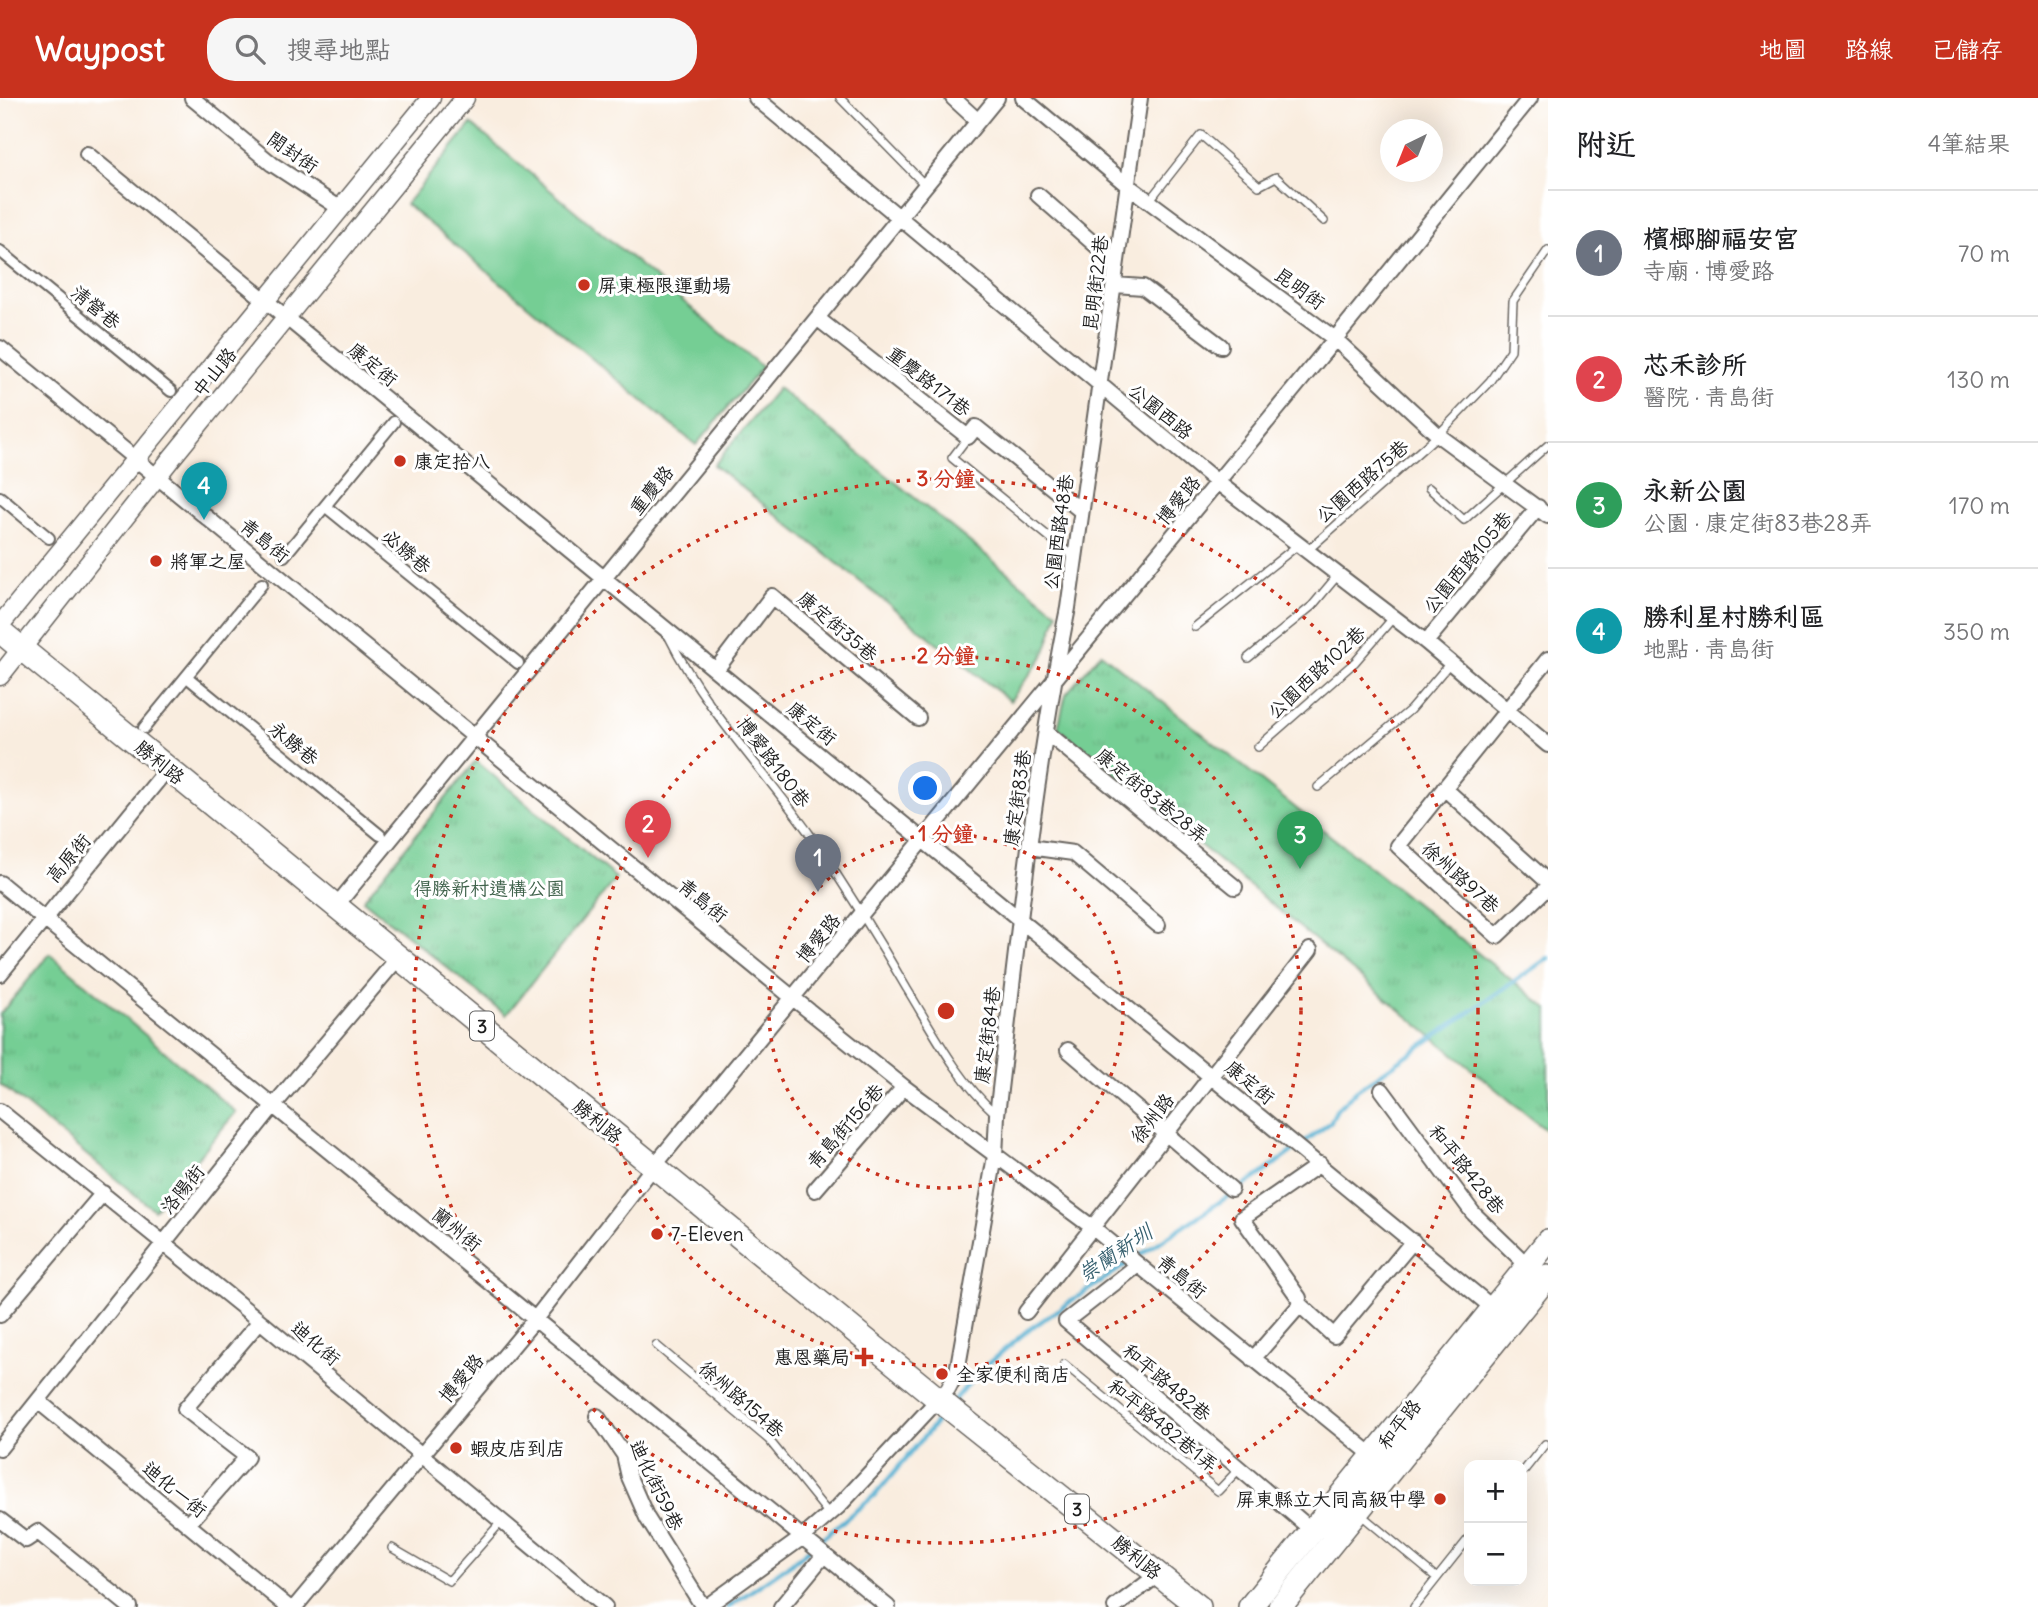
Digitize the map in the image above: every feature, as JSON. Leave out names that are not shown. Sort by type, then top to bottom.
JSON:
[{"type":"main road","name":"勝利路","points":[[0,631],[945,1404],[1199,1607]]},
{"type":"main road","name":"和平路","points":[[1250,1607],[1313,1531],[1382,1464],[1511,1322],[1538,1271],[1548,1241]]},
{"type":"main road","name":"和平路","points":[[1280,1607],[1356,1511],[1382,1464],[1493,1308],[1538,1271]]},
{"type":"street","name":"開封街","points":[[192,98],[272,164],[341,209]]},
{"type":"street","name":"中山路","points":[[0,625],[431,98]]},
{"type":"street","name":"中山路","points":[[0,676],[285,317],[465,98]]},
{"type":"street","name":"公園西路","points":[[756,98],[1217,482],[1426,642],[1548,745]]},
{"type":"street","points":[[953,98],[978,121]]},
{"type":"street","name":"重慶路","points":[[336,906],[997,98]]},
{"type":"street","name":"昆明街","points":[[1023,98],[1127,185],[1335,339],[1438,435],[1543,511]]},
{"type":"street","name":"昆明街22巷","points":[[1100,386],[1140,98]]},
{"type":"street","name":"博愛路","points":[[295,1607],[536,1318],[654,1167],[1530,98]]},
{"type":"street","name":"康定街","points":[[87,154],[1511,1322]]},
{"type":"street","points":[[1038,195],[1116,263]]},
{"type":"street","name":"清營巷","points":[[0,251],[171,391]]},
{"type":"street","points":[[1115,285],[1143,287],[1221,346]]},
{"type":"street","name":"重慶路171巷","points":[[817,318],[968,437],[976,427],[1080,510]]},
{"type":"street","name":"青島街","points":[[0,348],[793,998],[904,1087],[1092,1227],[1382,1464]]},
{"type":"street","name":"公園西路48巷","points":[[1053,682],[1075,558],[1100,386]]},
{"type":"street","points":[[284,556],[394,422]]},
{"type":"street","points":[[0,497],[48,538]]},
{"type":"street","name":"必勝巷","points":[[325,506],[518,663]]},
{"type":"street","name":"公園西路105巷","points":[[1426,642],[1543,511]]},
{"type":"street","points":[[144,728],[262,584]]},
{"type":"street","name":"康定街35巷","points":[[716,670],[772,596],[918,718]]},
{"type":"street","points":[[1548,659],[1444,788],[1548,885]]},
{"type":"street","name":"永勝巷","points":[[187,677],[380,835]]},
{"type":"street","name":"康定街83巷","points":[[1020,919],[1053,682]]},
{"type":"street","name":"康定街83巷28弄","points":[[1046,732],[1234,887]]},
{"type":"street","name":"高原街","points":[[0,975],[43,918],[167,768]]},
{"type":"street","name":"徐州路97巷","points":[[1444,788],[1398,846],[1497,936],[1548,885]]},
{"type":"street","points":[[1029,846],[1073,853],[1158,925]]},
{"type":"street","name":"蘭州街","points":[[0,883],[888,1607]]},
{"type":"street","name":"康定街84巷","points":[[995,1156],[997,1115],[1020,919]]},
{"type":"street","name":"徐州路","points":[[1026,1312],[1210,1074],[1310,950]]},
{"type":"street","name":"洛陽街","points":[[0,1448],[274,1105],[398,958]]},
{"type":"street","points":[[1068,1050],[1231,1189]]},
{"type":"street","name":"青島街156巷","points":[[815,1190],[904,1087]]},
{"type":"street","name":"和平路428巷","points":[[1382,1090],[1473,1213],[1538,1271]]},
{"type":"street","name":"迪化街","points":[[1,1113],[260,1321],[605,1607]]},
{"type":"street","points":[[781,1607],[830,1514],[945,1404],[948,1390],[957,1372],[995,1156]]},
{"type":"street","points":[[1299,1298],[1242,1218],[1320,1164]]},
{"type":"street","points":[[0,1315],[103,1193]]},
{"type":"street","points":[[1253,1359],[1300,1305],[1334,1336],[1413,1241]]},
{"type":"street","name":"和平路482巷","points":[[1133,1260],[1066,1321],[1313,1531]]},
{"type":"street","points":[[188,1524],[247,1457],[186,1409],[260,1321]]},
{"type":"street","name":"迪化一街","points":[[38,1401],[288,1607]]},
{"type":"street","name":"迪化街59巷","points":[[597,1416],[624,1455],[629,1477],[647,1518],[705,1607]]},
{"type":"street","points":[[0,1520],[26,1540],[38,1532],[131,1607]]},
{"type":"street","points":[[705,1607],[813,1546]]},
{"type":"street","points":[[1115,1607],[1159,1574]]},
{"type":"lane","points":[[840,98],[926,185]]},
{"type":"lane","points":[[1149,201],[1201,135],[1259,186],[1276,177],[1324,221]]},
{"type":"lane","name":"公園西路75巷","points":[[1195,627],[1303,547],[1438,435],[1490,381],[1511,350],[1513,301],[1548,250]]},
{"type":"lane","points":[[968,437],[952,458],[1075,558]]},
{"type":"lane","points":[[1429,488],[1464,520],[1548,445]]},
{"type":"lane","points":[[1248,658],[1312,606],[1338,575]]},
{"type":"lane","name":"公園西路102巷","points":[[1258,747],[1355,662],[1393,618]]},
{"type":"lane","name":"博愛路180巷","points":[[664,627],[681,661],[809,834],[862,913],[959,1074],[997,1115]]},
{"type":"lane","points":[[1318,787],[1410,710],[1450,663]]},
{"type":"lane","name":"徐州路154巷","points":[[656,1345],[769,1440],[830,1514]]},
{"type":"lane","name":"和平路482巷1弄","points":[[1064,1364],[1218,1491],[1239,1468]]},
{"type":"lane","points":[[1527,1467],[1545,1444]]},
{"type":"lane","points":[[1356,1511],[1437,1578]]},
{"type":"lane","points":[[392,1548],[449,1581],[502,1521]]},
{"type":"lane","points":[[1414,1607],[1464,1544]]},
{"type":"green space","name":"屏東極限運動場","points":[[471,124],[762,367],[696,445],[406,204]]},
{"type":"green space","points":[[778,388],[1058,613],[1044,655],[1010,701],[714,465]]},
{"type":"green space","points":[[1101,653],[1548,1009],[1548,1132],[1058,728],[1066,694]]},
{"type":"green space","name":"得勝新村遺構公園","points":[[476,761],[616,878],[506,1015],[363,900]]},
{"type":"green space","points":[[50,954],[236,1112],[154,1210],[0,1084],[0,1014]]},
{"type":"waterway","name":"崇蘭新圳","points":[[954,1401],[978,1372],[1028,1330],[1263,1173],[1330,1123],[1337,1109],[1357,1090],[1548,958]]},
{"type":"waterway","name":"崇蘭新圳","points":[[728,1607],[792,1563],[876,1494],[944,1413]]},
{"type":"place","name":"屏東極限運動場","points":[[584,285]]},
{"type":"place","name":"康定拾八","points":[[400,461]]},
{"type":"place","name":"勝利星村勝利區","points":[[204,520]]},
{"type":"place","name":"將軍之屋","points":[[156,561]]},
{"type":"place","name":"芯禾診所","points":[[648,858]]},
{"type":"place","name":"永新公園","points":[[1300,869]]},
{"type":"place","name":"檳榔腳福安宮","points":[[818,892]]},
{"type":"place","name":"7-Eleven","points":[[657,1234]]},
{"type":"place","name":"惠恩藥局","points":[[864,1357]]},
{"type":"place","name":"全家便利商店","points":[[942,1374]]},
{"type":"place","name":"蝦皮店到店","points":[[456,1448]]},
{"type":"place","name":"屏東縣立大同高級中學","points":[[1440,1499]]}]
